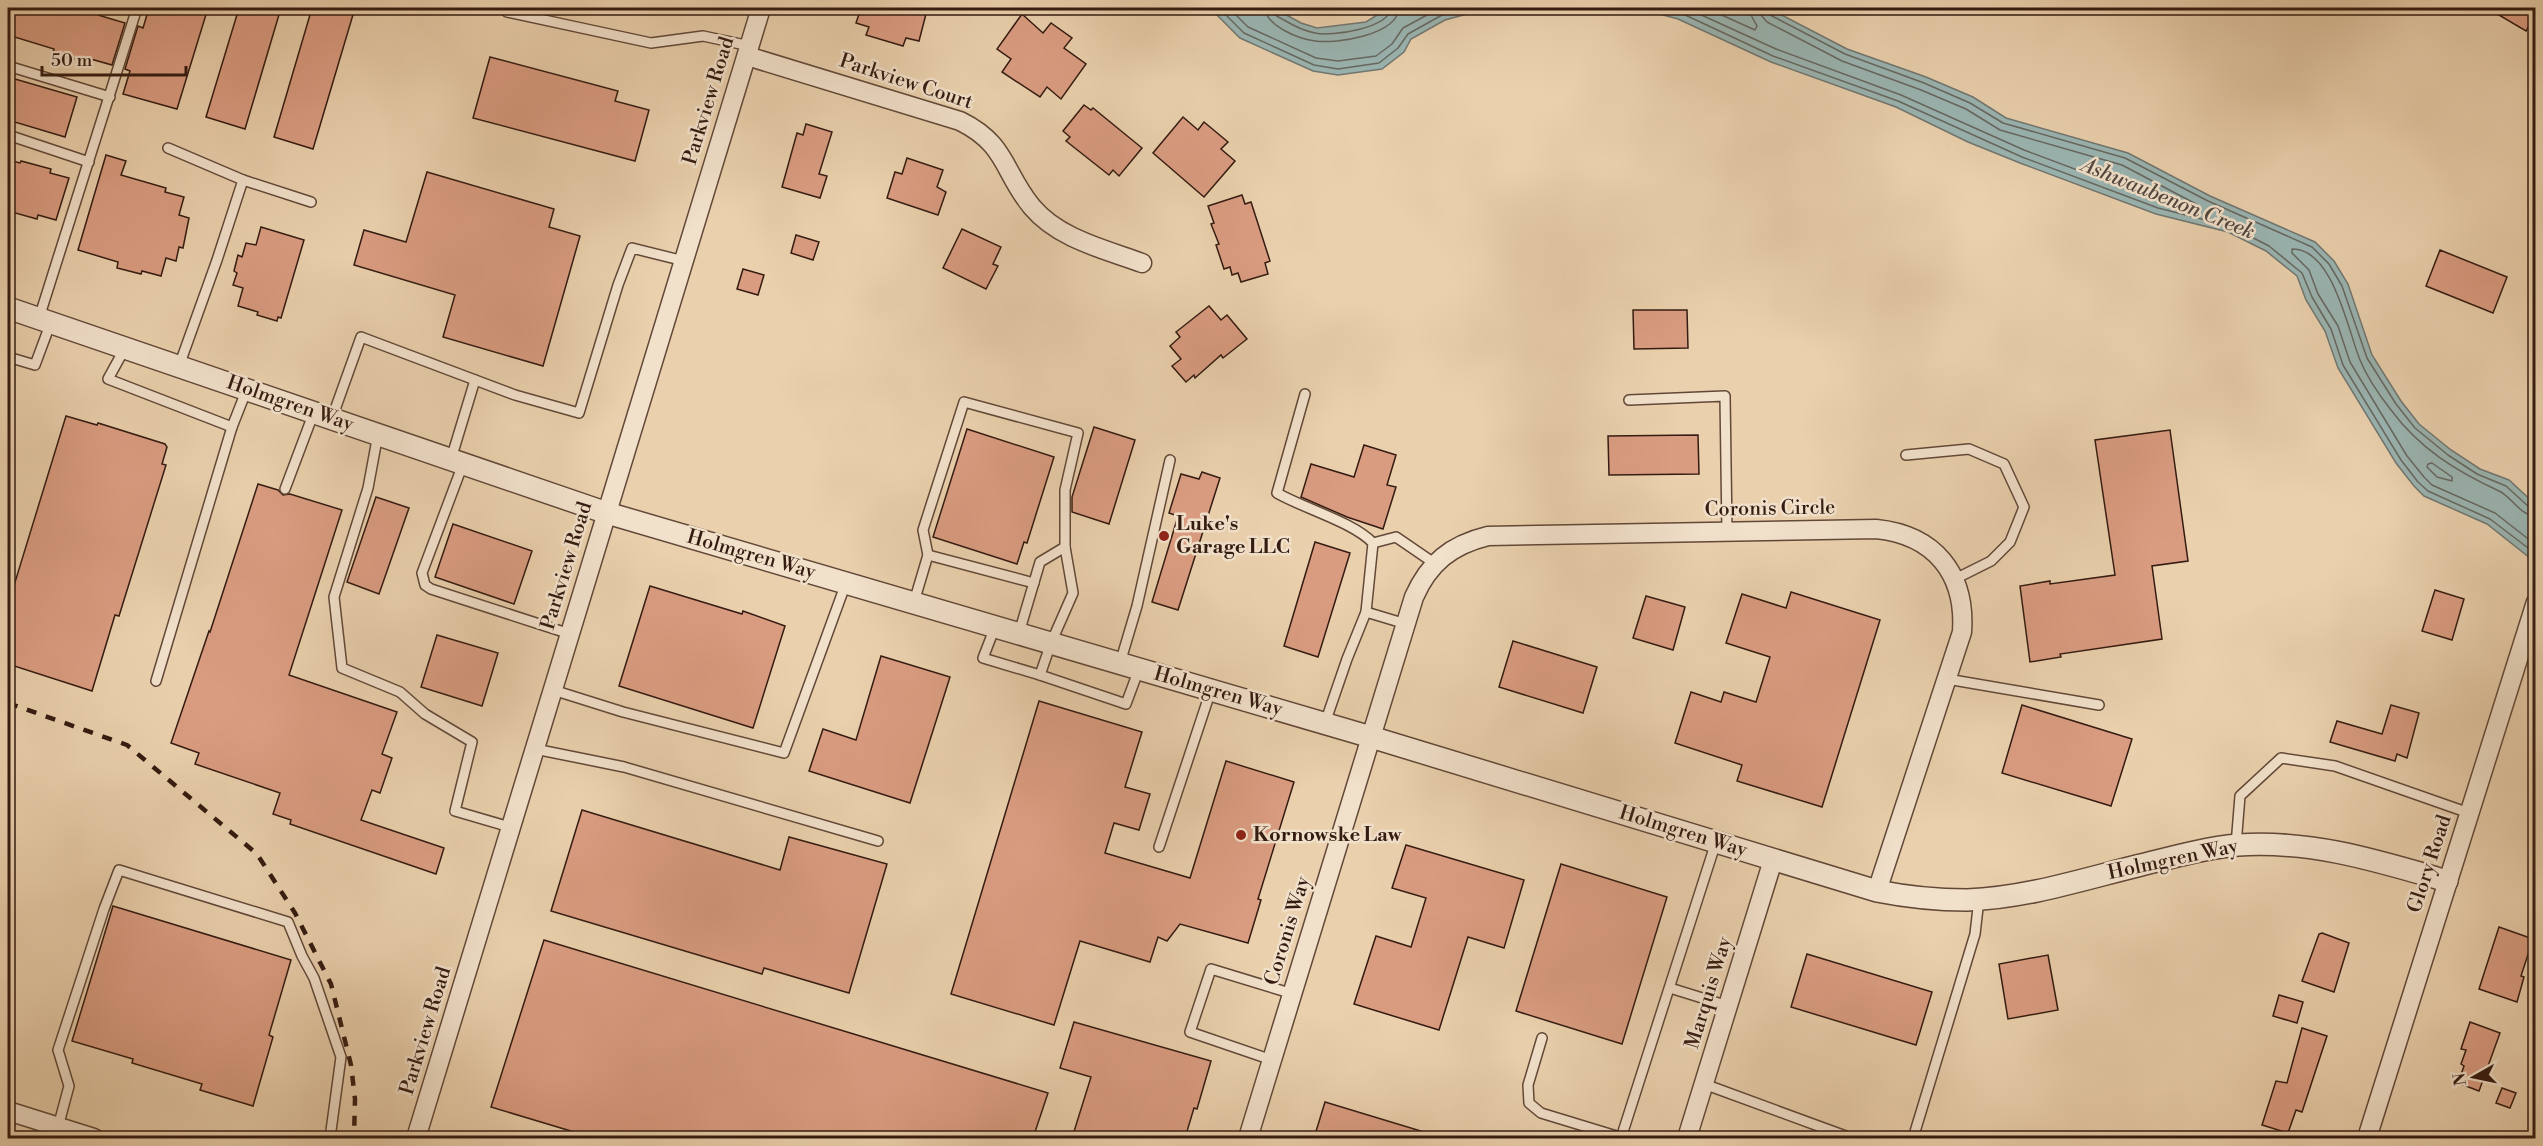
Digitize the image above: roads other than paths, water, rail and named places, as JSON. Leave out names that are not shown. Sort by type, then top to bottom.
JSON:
[{"type":"street","name":"Parkview Road","points":[[417,1138],[514,828],[535,749],[761,8]]},
{"type":"street","name":"Parkview Court","points":[[748,51],[960,121],[993,144],[1032,207],[1050,224],[1073,237],[1142,263]]},
{"type":"street","name":"Holmgren Way","points":[[8,308],[607,513],[1325,723],[1877,891],[1925,899],[1978,899],[2040,890],[2198,851],[2236,845],[2273,844],[2318,847],[2360,855],[2447,881]]},
{"type":"street","name":"Coronis Circle","points":[[1371,737],[1422,579],[1434,563],[1449,551],[1468,541],[1488,536],[1876,529],[1894,531],[1915,538],[1945,563],[1955,579],[1964,614],[1962,632],[1877,891]]},
{"type":"street","name":"Glory Road","points":[[2367,1138],[2535,602]]},
{"type":"street","name":"Coronis Way","points":[[1248,1138],[1371,737]]},
{"type":"street","name":"Marquis Way","points":[[1688,1138],[1773,860]]},
{"type":"street","points":[[8,1111],[94,1138]]},
{"type":"lane","points":[[8,357],[34,365],[89,162],[137,8]]},
{"type":"lane","points":[[507,12],[651,43],[703,36],[748,51]]},
{"type":"lane","points":[[8,66],[110,97]]},
{"type":"lane","points":[[8,135],[89,162]]},
{"type":"lane","points":[[168,148],[243,180],[311,202]]},
{"type":"lane","points":[[179,366],[243,180]]},
{"type":"lane","points":[[285,489],[361,337],[475,380],[579,413],[618,285],[632,248],[684,261]]},
{"type":"lane","points":[[125,348],[108,379],[232,427]]},
{"type":"lane","points":[[475,380],[457,461],[422,573],[425,585],[431,589],[570,634]]},
{"type":"lane","points":[[156,681],[232,427],[247,389]]},
{"type":"lane","points":[[1305,394],[1277,493],[1307,509],[1363,533],[1372,543],[1366,612],[1325,723]]},
{"type":"lane","points":[[1629,400],[1725,396],[1727,532]]},
{"type":"lane","points":[[913,603],[928,555],[923,530],[964,402],[1078,433],[1065,490],[1065,547],[1073,593],[1040,675]]},
{"type":"lane","points":[[378,434],[368,488],[334,597],[342,668],[400,692],[425,714],[472,742],[455,811],[514,828]]},
{"type":"lane","points":[[1906,455],[1969,448],[2004,464],[2024,507],[2010,542],[1991,561],[1955,579]]},
{"type":"lane","points":[[995,627],[983,658],[1126,704],[1137,606],[1170,460]]},
{"type":"lane","points":[[1372,543],[1396,537],[1434,563]]},
{"type":"lane","points":[[1019,634],[1040,562],[1065,547]]},
{"type":"lane","points":[[928,555],[1034,583]]},
{"type":"lane","points":[[553,690],[623,712],[784,753],[846,583]]},
{"type":"lane","points":[[1366,612],[1406,624]]},
{"type":"lane","points":[[1947,679],[2099,705]]},
{"type":"lane","points":[[1160,847],[1211,690]]},
{"type":"lane","points":[[535,749],[624,767],[878,841]]},
{"type":"lane","points":[[2236,845],[2240,796],[2281,758],[2335,766],[2469,813]]},
{"type":"lane","points":[[1542,1038],[1528,1084],[1529,1103],[1541,1113],[1622,1138],[1716,842]]},
{"type":"lane","points":[[58,1127],[69,1086],[58,1050],[119,870],[288,922],[314,978],[341,1057],[330,1138]]},
{"type":"lane","points":[[1911,1138],[1914,1135],[1975,934],[1978,899]]},
{"type":"lane","points":[[1272,1060],[1190,1032],[1211,969],[1293,994]]},
{"type":"lane","points":[[1670,988],[1728,1006]]},
{"type":"lane","points":[[1704,1084],[1851,1138]]},
{"type":"water","points":[[1210,8],[1274,8],[1301,23],[1317,28],[1366,22],[1388,8],[1489,8],[1445,20],[1411,39],[1404,52],[1382,69],[1338,75],[1313,71],[1240,38]]},
{"type":"water","name":"Ashwaubenon Creek","points":[[1637,8],[1768,8],[1847,49],[1926,77],[1973,97],[2006,118],[2128,153],[2210,196],[2315,242],[2334,261],[2348,284],[2372,355],[2401,401],[2419,424],[2451,450],[2480,469],[2509,480],[2535,504],[2535,562],[2487,524],[2424,496],[2414,486],[2396,463],[2338,368],[2325,331],[2306,300],[2297,276],[2266,251],[2228,232],[2156,214],[2020,163],[1968,142],[1896,107],[1771,62],[1678,19]]},
{"type":"railway","points":[[8,703],[127,745],[257,854],[295,913],[331,984],[351,1065],[355,1099],[354,1138]]},
{"type":"place","name":"Luke's Garage LLC","points":[[1164,536]]},
{"type":"place","name":"Kornowske Law","points":[[1241,835]]}]
